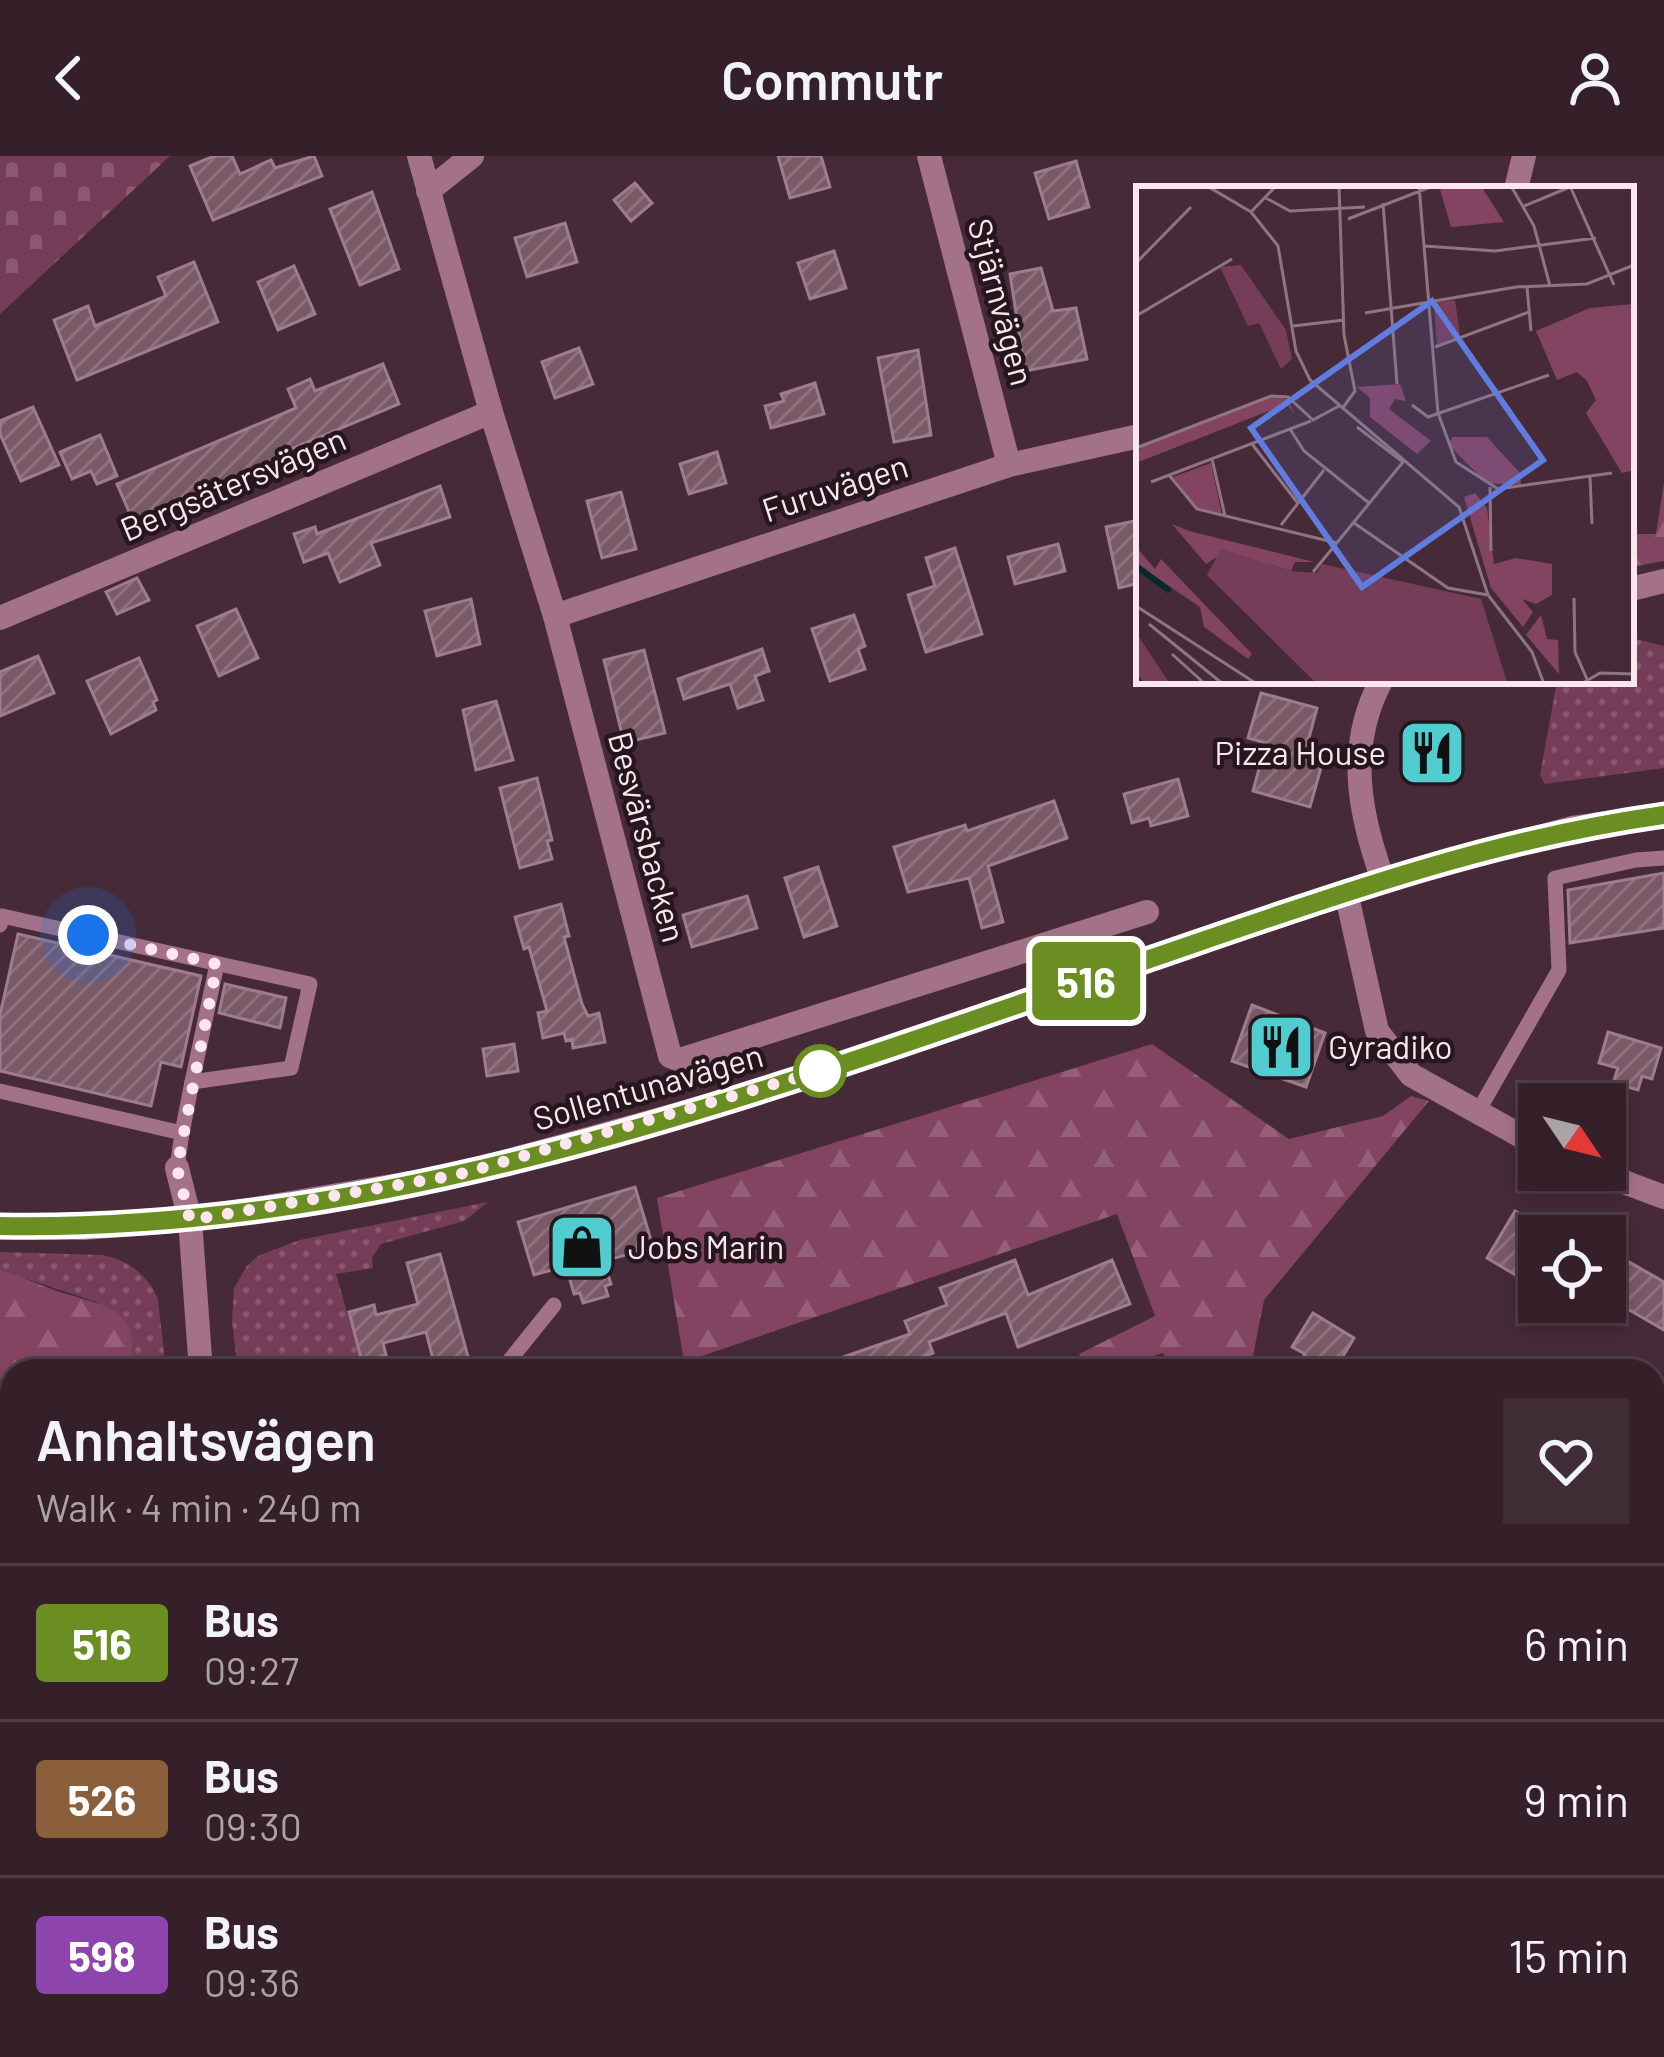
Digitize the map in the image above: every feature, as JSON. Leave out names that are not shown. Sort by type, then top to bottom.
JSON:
[{"type":"street","name":"Besvärsbacken","points":[[419,156],[491,412],[556,616],[670,1056],[680,1060],[1147,912]]},
{"type":"street","points":[[428,191],[472,156]]},
{"type":"street","name":"Stjärnvägen","points":[[928,156],[1009,465]]},
{"type":"street","points":[[1517,186],[1524,156]]},
{"type":"street","name":"Bergsätersvägen","points":[[0,618],[491,412]]},
{"type":"street","name":"Furuvägen","points":[[556,616],[1009,465],[1136,437]]},
{"type":"street","points":[[1634,588],[1664,581]]},
{"type":"street","points":[[1379,684],[1369,704],[1356,775],[1367,837],[1383,880]]},
{"type":"street","name":"Sollentunavägen","points":[[0,1226],[83,1228],[190,1220],[457,1175],[755,1093],[1383,880],[1572,828],[1664,815]]},
{"type":"street","points":[[1346,892],[1377,1031],[1411,1075],[1518,1135]]},
{"type":"street","points":[[177,1168],[190,1220],[200,1359]]},
{"type":"street","points":[[1626,1183],[1664,1198]]},
{"type":"lane","points":[[1477,1115],[1559,970],[1556,878],[1664,858]]},
{"type":"lane","points":[[0,925],[2,916],[310,984],[292,1068],[192,1082]]},
{"type":"lane","points":[[177,1168],[217,964]]},
{"type":"lane","points":[[0,1091],[182,1133]]},
{"type":"lane","points":[[511,1359],[554,1306]]},
{"type":"green space","points":[[0,156],[170,156],[0,314]]},
{"type":"green space","points":[[1664,483],[1664,561],[1634,566],[1634,534],[1656,534]]},
{"type":"green space","points":[[1634,639],[1664,646],[1664,768],[1545,784],[1540,775],[1556,684],[1634,684]]},
{"type":"green space","points":[[1152,1044],[1289,1139],[1383,1116],[1411,1096],[1429,1101],[1264,1300],[1252,1359],[1169,1359],[1162,1353],[1146,1359],[1081,1359],[1079,1354],[1155,1316],[1117,1214],[684,1359],[657,1198]]},
{"type":"green space","points":[[488,1202],[464,1221],[381,1244],[372,1258],[373,1268],[336,1274],[361,1359],[237,1359],[234,1288],[258,1256],[300,1240]]},
{"type":"green space","points":[[0,1252],[102,1255],[120,1260],[149,1283],[158,1300],[165,1359],[123,1359],[97,1302],[0,1270]]},
{"type":"green space","points":[[0,1270],[109,1308],[120,1315],[131,1336],[130,1359],[0,1359]]},
{"type":"building","points":[[214,156],[232,156],[240,174],[271,160],[275,168],[314,156],[322,176],[213,220],[190,166]]},
{"type":"building","points":[[778,156],[821,156],[830,187],[790,198]]},
{"type":"building","points":[[1076,161],[1089,207],[1049,219],[1035,173]]},
{"type":"building","points":[[635,183],[652,203],[631,221],[614,200]]},
{"type":"building","points":[[372,192],[399,269],[360,285],[330,209]]},
{"type":"building","points":[[565,223],[577,262],[527,277],[515,238]]},
{"type":"building","points":[[834,251],[846,288],[810,299],[798,263]]},
{"type":"building","points":[[194,262],[218,322],[77,380],[54,320],[88,306],[95,326],[166,296],[158,277]]},
{"type":"building","points":[[294,266],[315,314],[278,330],[258,282]]},
{"type":"building","points":[[1041,268],[1053,311],[1076,308],[1087,359],[1025,371],[1010,274]]},
{"type":"building","points":[[579,348],[593,384],[555,398],[542,362]]},
{"type":"building","points":[[918,350],[931,435],[894,442],[878,358]]},
{"type":"building","points":[[383,364],[399,404],[133,521],[117,484],[296,408],[288,389],[310,379],[315,391]]},
{"type":"building","points":[[815,383],[824,414],[771,428],[765,406],[784,401],[781,394]]},
{"type":"building","points":[[33,407],[59,465],[21,481],[0,434],[0,421]]},
{"type":"building","points":[[100,435],[117,476],[97,484],[91,471],[72,479],[60,452]]},
{"type":"building","points":[[717,452],[726,483],[689,494],[680,464]]},
{"type":"building","points":[[440,486],[450,517],[371,543],[380,565],[340,582],[328,553],[304,562],[294,534],[315,527],[317,534]]},
{"type":"building","points":[[621,492],[636,549],[602,558],[587,501]]},
{"type":"building","points":[[1136,521],[1136,584],[1119,588],[1106,527]]},
{"type":"building","points":[[1058,544],[1065,571],[1015,584],[1008,557]]},
{"type":"building","points":[[955,548],[982,634],[926,652],[908,595],[935,586],[926,558]]},
{"type":"building","points":[[137,578],[149,600],[117,614],[106,592]]},
{"type":"building","points":[[471,599],[480,644],[437,656],[425,611]]},
{"type":"building","points":[[236,609],[258,658],[219,676],[197,626]]},
{"type":"building","points":[[854,615],[865,646],[858,649],[865,669],[830,681],[812,629]]},
{"type":"building","points":[[762,649],[769,671],[755,676],[763,700],[738,708],[730,684],[684,699],[678,679]]},
{"type":"building","points":[[644,650],[665,733],[624,743],[604,660]]},
{"type":"building","points":[[38,656],[54,693],[0,716],[0,672]]},
{"type":"building","points":[[139,658],[157,700],[153,702],[156,710],[111,734],[87,681]]},
{"type":"building","points":[[1261,693],[1317,708],[1307,745],[1326,750],[1310,807],[1253,791],[1266,743],[1248,738]]},
{"type":"building","points":[[496,701],[513,760],[476,770],[463,710]]},
{"type":"building","name":"Pizza House","points":[[1415,724],[1461,737],[1448,782],[1402,769]]},
{"type":"building","points":[[537,778],[552,859],[520,868],[500,788]]},
{"type":"building","points":[[1178,779],[1188,816],[1151,826],[1149,818],[1132,823],[1124,794]]},
{"type":"building","points":[[1054,801],[1067,838],[988,866],[1003,922],[982,928],[969,878],[908,892],[894,847],[965,825],[967,831]]},
{"type":"building","points":[[818,867],[837,926],[804,937],[785,878]]},
{"type":"building","points":[[1664,873],[1664,928],[1570,943],[1568,890]]},
{"type":"building","points":[[747,896],[757,928],[692,947],[683,915]]},
{"type":"building","points":[[561,904],[569,936],[564,937],[582,1004],[588,1016],[599,1013],[605,1042],[573,1048],[572,1039],[566,1041],[564,1033],[543,1038],[538,1013],[547,1011],[515,917]]},
{"type":"building","points":[[18,934],[201,976],[181,1067],[161,1062],[151,1106],[0,1071],[0,1015]]},
{"type":"building","points":[[225,984],[286,998],[280,1028],[219,1013]]},
{"type":"building","points":[[1252,1005],[1325,1033],[1306,1087],[1232,1061]]},
{"type":"building","points":[[1608,1032],[1661,1048],[1652,1079],[1642,1076],[1638,1090],[1613,1083],[1618,1068],[1599,1063]]},
{"type":"building","points":[[514,1044],[518,1071],[487,1076],[483,1049]]},
{"type":"building","name":"Jobs Marin","points":[[635,1187],[651,1240],[638,1244],[640,1251],[604,1261],[611,1284],[605,1286],[608,1296],[583,1303],[580,1293],[574,1294],[566,1266],[534,1275],[518,1222]]},
{"type":"building","points":[[1515,1211],[1522,1215],[1518,1215],[1518,1276],[1487,1258]]},
{"type":"building","points":[[440,1254],[469,1359],[433,1359],[426,1332],[383,1343],[386,1355],[361,1359],[349,1312],[374,1305],[376,1315],[418,1304],[407,1263]]},
{"type":"building","points":[[1015,1260],[1028,1295],[1112,1260],[1130,1304],[1018,1347],[1006,1313],[929,1342],[933,1353],[916,1359],[837,1359],[910,1334],[905,1321],[947,1305],[940,1288]]},
{"type":"building","points":[[1626,1260],[1664,1282],[1664,1330],[1626,1308]]},
{"type":"building","points":[[1313,1313],[1354,1338],[1341,1359],[1302,1359],[1305,1354],[1292,1347]]},
{"type":"bus line","name":"516","points":[[0,1226],[83,1228],[190,1220],[457,1175],[755,1093],[1383,880],[1572,828],[1664,815]]},
{"type":"place","name":"Pizza House","points":[[1432,753]]},
{"type":"place","name":"Gyradiko","points":[[1281,1047]]},
{"type":"place","name":"Jobs Marin","points":[[582,1247]]},
{"type":"route","points":[[88,935],[217,964],[177,1168],[190,1220],[457,1175],[820,1071]]}]
